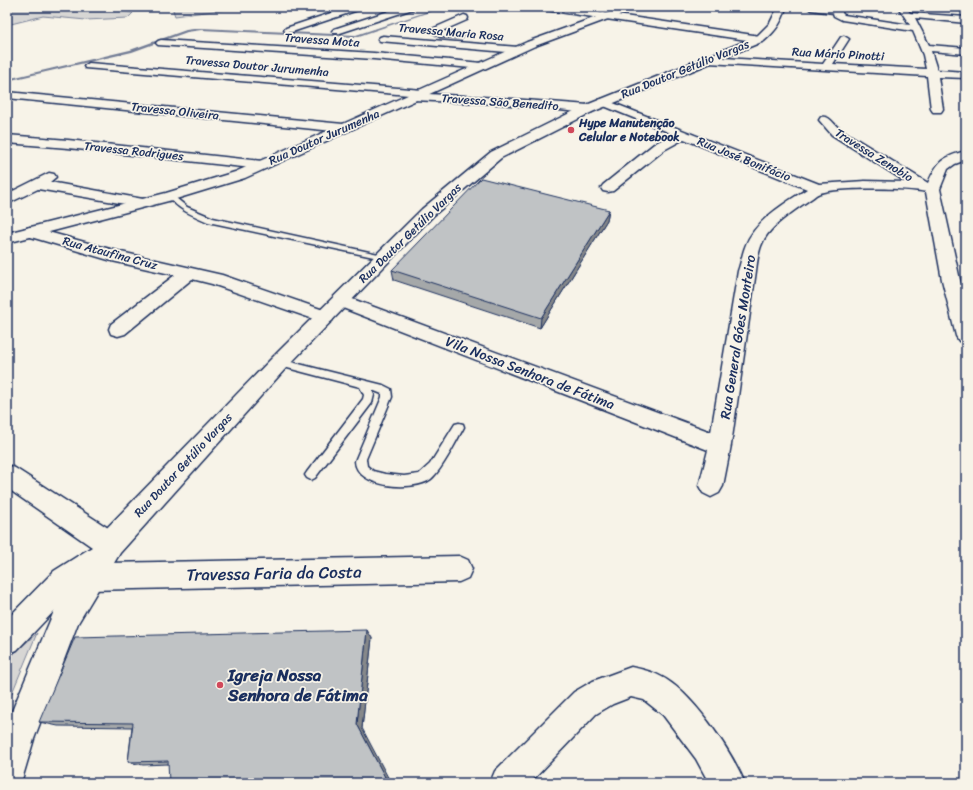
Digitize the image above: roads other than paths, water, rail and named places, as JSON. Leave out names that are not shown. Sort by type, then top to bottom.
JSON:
[{"type":"main road","name":"Rua Doutor Jurumenha","points":[[7,238],[171,196],[240,175],[531,44],[632,7]]},
{"type":"main road","name":"Rua Doutor Getúlio Vargas","points":[[7,775],[17,739],[67,614],[100,558],[279,363],[383,257],[445,196],[496,155],[596,106],[760,39],[768,33],[774,25],[780,15],[782,7]]},
{"type":"street","points":[[289,30],[358,7]]},
{"type":"street","points":[[337,31],[410,7]]},
{"type":"street","points":[[546,7],[760,39]]},
{"type":"street","points":[[811,7],[838,9],[838,16],[916,29]]},
{"type":"street","points":[[902,7],[926,48],[933,73],[936,109]]},
{"type":"street","points":[[908,15],[966,20]]},
{"type":"street","points":[[464,18],[438,29],[436,32],[531,44]]},
{"type":"street","name":"Travessa Maria Rosa","points":[[383,39],[518,50]]},
{"type":"street","points":[[827,66],[844,39]]},
{"type":"street","name":"Travessa Mota","points":[[161,43],[374,56],[482,66]]},
{"type":"street","points":[[926,48],[966,51]]},
{"type":"street","name":"Rua Mário Pinotti","points":[[708,60],[966,75]]},
{"type":"street","name":"Travessa Doutor Jurumenha","points":[[89,66],[418,95]]},
{"type":"street","name":"Travessa Oliveira","points":[[7,95],[343,128]]},
{"type":"street","name":"Travessa São Benedito","points":[[418,95],[596,106]]},
{"type":"street","name":"Rua José Bonifácio","points":[[596,106],[683,134],[818,188]]},
{"type":"street","name":"Travessa Zenobio","points":[[825,120],[836,132],[929,188]]},
{"type":"street","points":[[608,188],[659,147],[683,134]]},
{"type":"street","name":"Travessa Rodrigues","points":[[7,139],[92,146],[262,165]]},
{"type":"street","points":[[966,155],[942,167],[929,188],[966,336]]},
{"type":"street","points":[[7,200],[56,174]]},
{"type":"street","points":[[36,184],[143,203]]},
{"type":"street","name":"Rua General Góes Monteiro","points":[[711,486],[720,445],[746,271],[753,246],[760,233],[799,199],[818,188],[866,185],[929,188]]},
{"type":"street","name":"Rua Ataufina Cruz","points":[[30,232],[118,257],[189,272],[230,283],[325,316]]},
{"type":"street","points":[[118,329],[189,272]]},
{"type":"street","name":"Vila Nossa Senhora de Fátima","points":[[341,300],[720,445]]},
{"type":"street","points":[[7,475],[100,558]]},
{"type":"street","name":"Travessa Faria da Costa","points":[[100,558],[460,569]]},
{"type":"street","name":"Rua Doutor Getúlio Vargas","points":[[7,640],[64,580],[100,558]]},
{"type":"street","points":[[507,783],[585,703],[604,692],[631,682],[651,687],[674,704],[707,748],[728,783]]},
{"type":"lane","points":[[171,196],[176,204],[189,212],[211,220],[383,257]]},
{"type":"lane","points":[[279,363],[383,389],[387,392],[387,397],[361,457],[360,464],[364,471],[372,476],[410,482],[419,481],[427,476],[459,427]]},
{"type":"lane","points":[[311,475],[368,400],[369,395],[364,384]]},
{"type":"waterway","points":[[7,80],[131,51],[187,31],[201,29],[356,36],[443,7]]},
{"type":"place","name":"Hype Manutenção Celular e Notebook","points":[[571,130]]},
{"type":"place","name":"Igreja Nossa Senhora de Fátima","points":[[220,685]]}]
